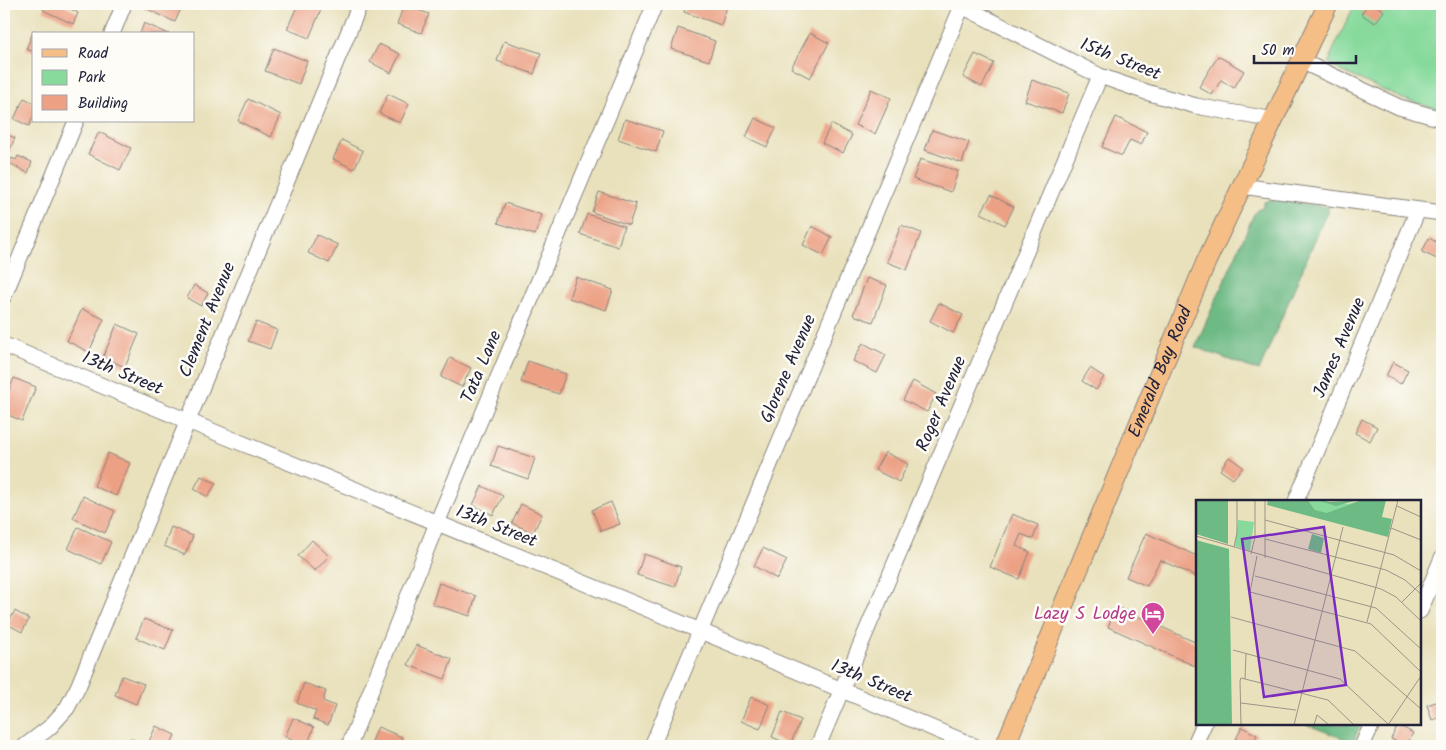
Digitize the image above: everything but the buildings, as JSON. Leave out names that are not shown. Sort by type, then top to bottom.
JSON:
[{"type":"main road","name":"Emerald Bay Road","points":[[1005,746],[1206,262],[1328,4]]},
{"type":"street","points":[[113,32],[124,4]]},
{"type":"street","name":"Clement Avenue","points":[[25,746],[49,728],[67,708],[78,687],[186,421],[360,4]]},
{"type":"street","name":"Tata Lane","points":[[349,746],[437,523],[655,4]]},
{"type":"street","name":"15th Street","points":[[962,6],[1100,76],[1146,92],[1196,106],[1274,120]]},
{"type":"street","name":"Glorene Avenue","points":[[652,746],[962,6]]},
{"type":"street","points":[[1301,61],[1399,107],[1442,119]]},
{"type":"street","name":"Roger Avenue","points":[[818,746],[1100,76]]},
{"type":"street","points":[[4,296],[76,122]]},
{"type":"street","points":[[1241,186],[1442,213]]},
{"type":"street","name":"James Avenue","points":[[1296,500],[1418,210]]},
{"type":"street","name":"13th Street","points":[[4,345],[699,630],[974,746]]},
{"type":"street","points":[[1421,609],[1442,558]]},
{"type":"street","points":[[1194,746],[1204,725]]},
{"type":"street","points":[[1362,746],[1372,725]]},
{"type":"green space","points":[[1355,4],[1442,4],[1442,110],[1403,99],[1341,71],[1328,62],[1331,60],[1330,57]]},
{"type":"green space","points":[[1273,200],[1329,207],[1259,371],[1195,347],[1254,214],[1264,206],[1264,202]]},
{"type":"green space","points":[[1308,725],[1361,725],[1353,742]]},
{"type":"place","name":"Lazy S Lodge","points":[[1153,635]]}]
